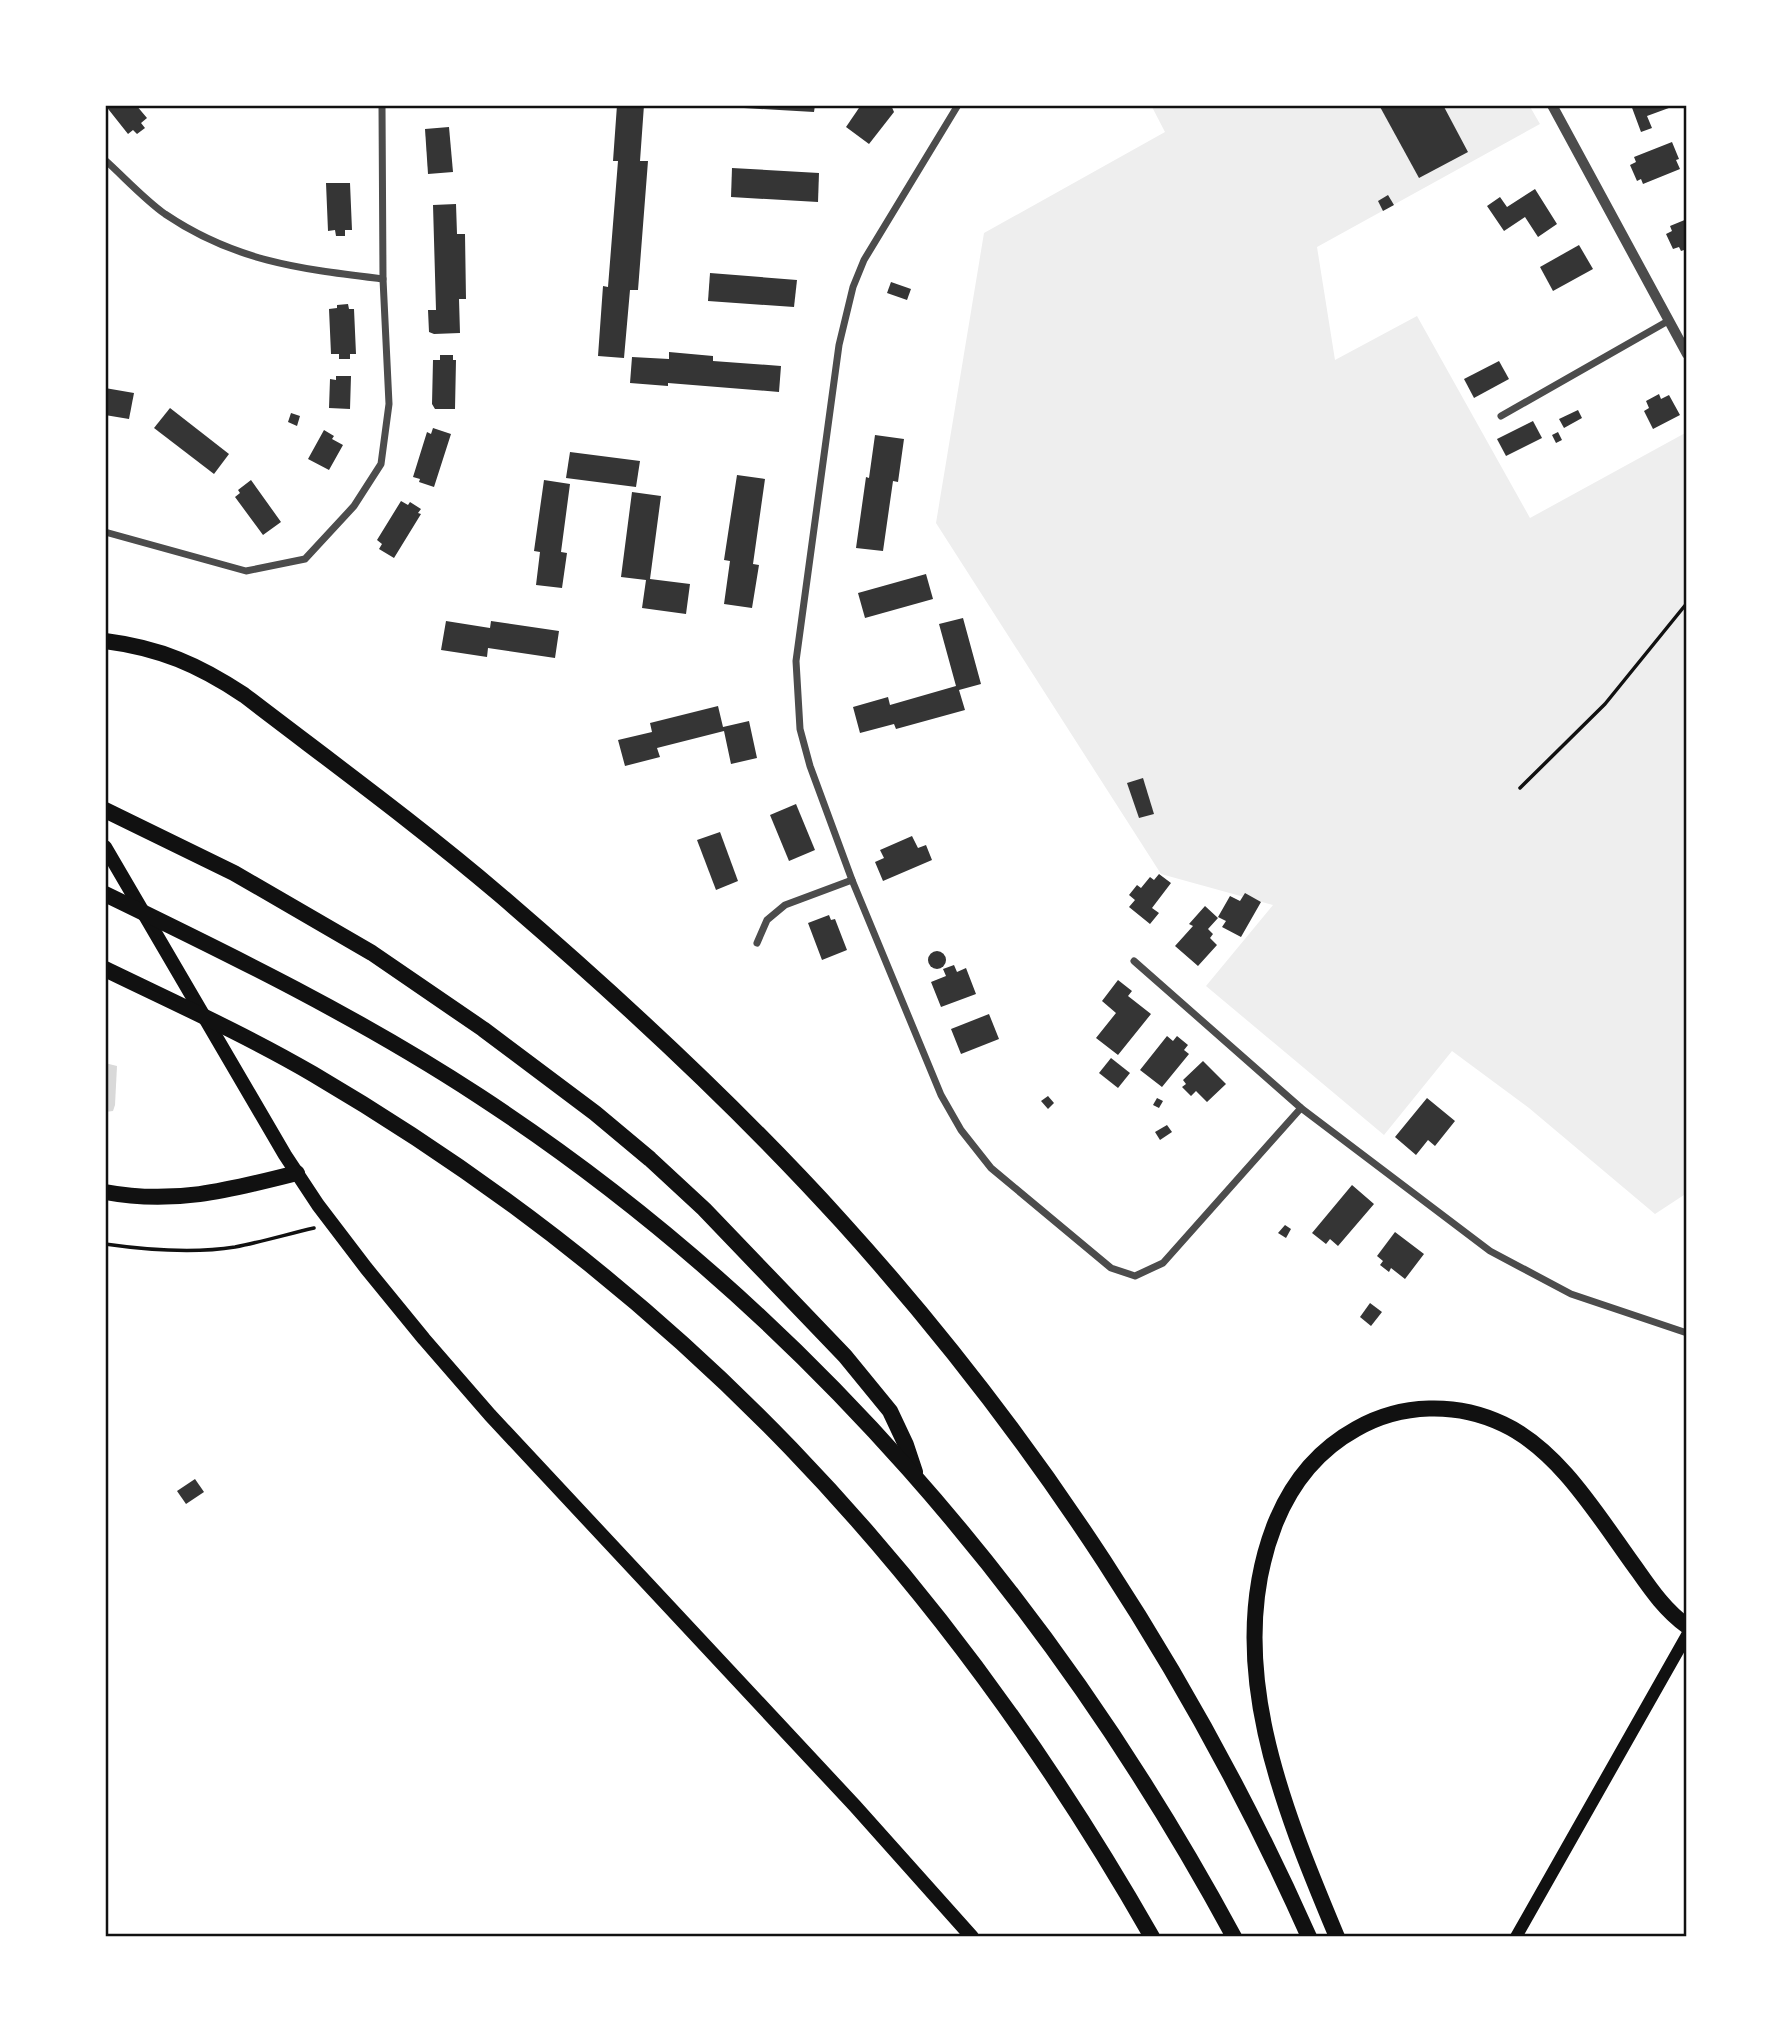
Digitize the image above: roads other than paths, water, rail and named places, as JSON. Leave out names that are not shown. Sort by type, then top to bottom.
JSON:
[{"type":"highway","points":[[105,641],[163,653],[195,665],[220,679],[418,830],[516,909],[665,1043],[834,1213],[971,1375],[1086,1535],[1148,1632],[1203,1726],[1252,1818],[1309,1937]]},
{"type":"highway","points":[[105,810],[234,873],[372,953],[473,1021],[650,1158],[704,1209],[845,1356],[890,1411],[906,1445],[916,1478]]},
{"type":"highway","points":[[105,894],[329,1005],[446,1074],[562,1153],[679,1245],[748,1305],[828,1383],[916,1478],[1003,1580],[1066,1664],[1157,1804],[1234,1937]]},
{"type":"highway","points":[[105,969],[273,1052],[431,1148],[578,1254],[730,1386],[853,1514],[962,1647],[1056,1780],[1152,1937]]},
{"type":"highway","points":[[105,1192],[142,1198],[178,1198],[217,1192],[297,1173]]},
{"type":"highway","points":[[1337,1937],[1304,1858],[1277,1777],[1263,1717],[1254,1646],[1258,1585],[1271,1534],[1293,1489],[1320,1455],[1361,1426],[1405,1410],[1462,1411],[1507,1426],[1524,1435],[1554,1461],[1660,1601],[1687,1626]]},
{"type":"main road","points":[[105,847],[297,1173],[332,1223],[417,1331],[490,1415],[855,1806],[972,1937]]},
{"type":"main road","points":[[1516,1937],[1687,1635]]},
{"type":"street","points":[[105,532],[246,571],[304,559],[354,506],[381,464],[389,404],[383,279],[382,105]]},
{"type":"street","points":[[958,105],[864,260],[853,287],[839,345],[796,660],[800,729],[810,766],[852,880],[942,1095],[961,1130],[991,1168],[1111,1268],[1135,1276],[1163,1263],[1301,1108]]},
{"type":"street","points":[[1552,105],[1687,354]]},
{"type":"street","points":[[105,160],[164,214],[233,251],[292,268],[383,279]]},
{"type":"street","points":[[1501,416],[1668,321]]},
{"type":"street","points":[[757,943],[767,920],[785,905],[852,880]]},
{"type":"street","points":[[1134,961],[1301,1108],[1490,1251],[1571,1294],[1687,1333]]}]
